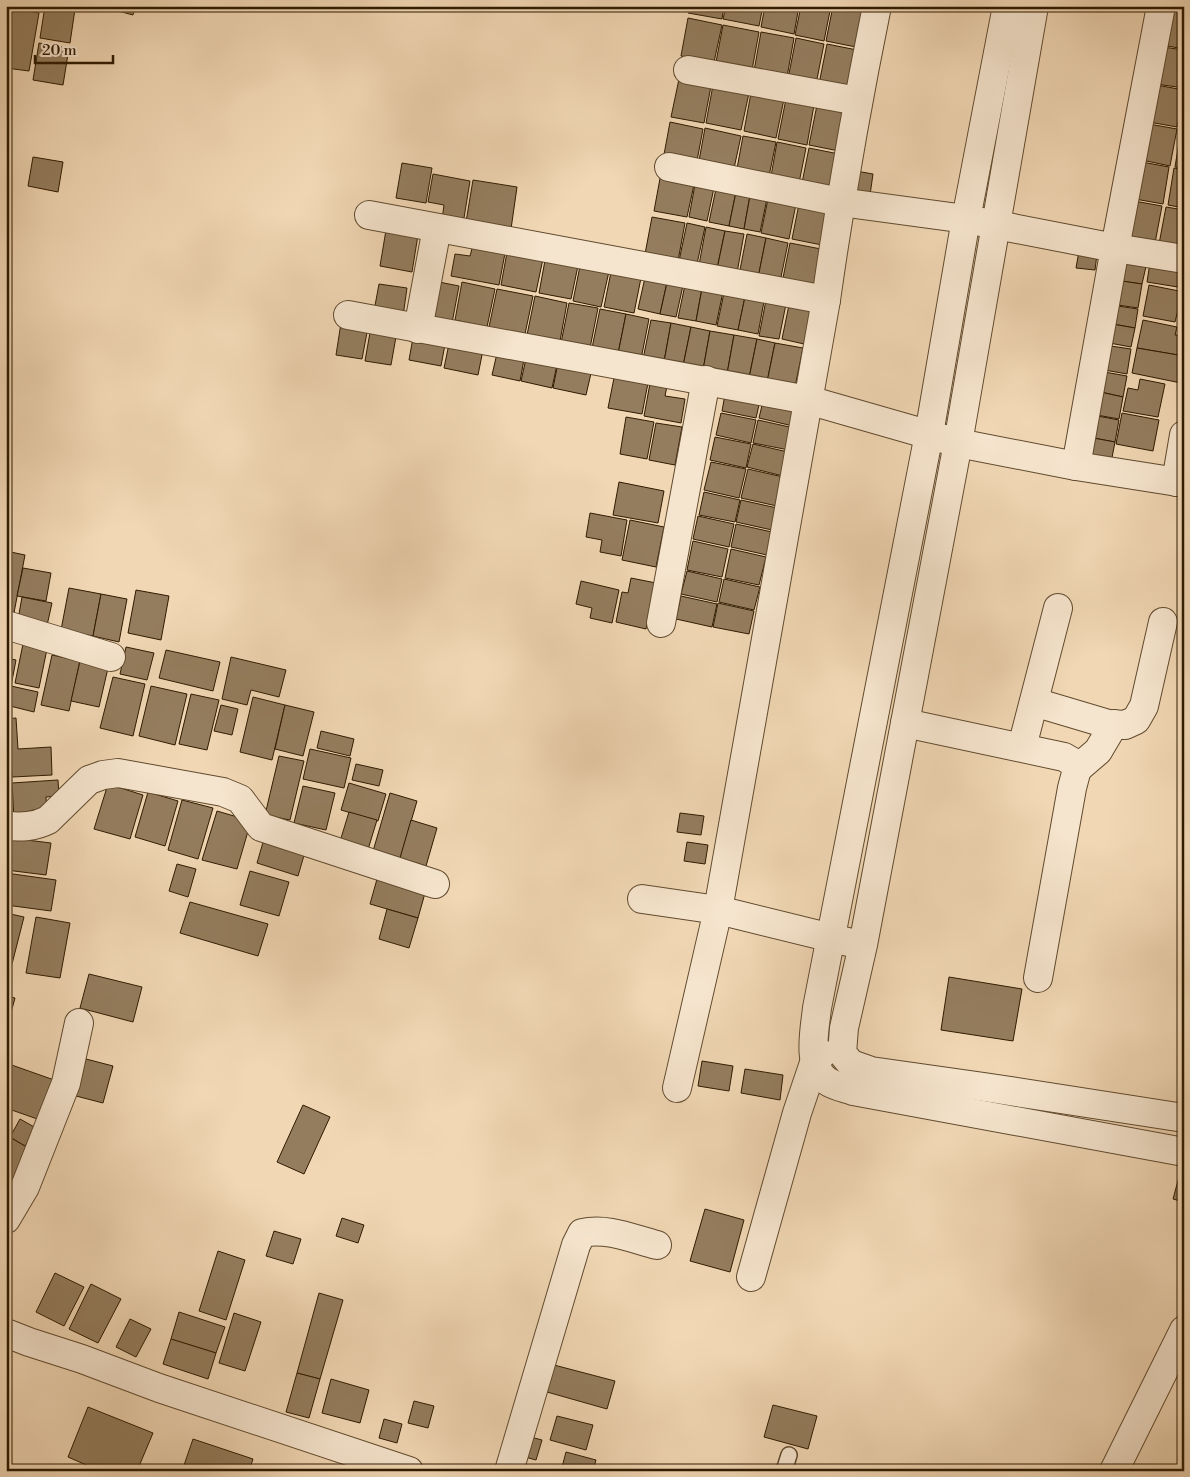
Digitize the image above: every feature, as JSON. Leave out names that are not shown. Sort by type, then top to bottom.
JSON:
[{"type":"street","points":[[677,1088],[718,910],[826,300],[840,202],[877,6]]},
{"type":"street","points":[[1007,6],[966,219],[929,434],[830,938],[813,1041],[815,1060],[818,1071],[827,1081],[853,1091],[1184,1152]]},
{"type":"street","points":[[1034,6],[958,443],[863,945],[844,1028],[842,1053],[851,1064],[871,1072],[984,1087],[1184,1118]]},
{"type":"street","points":[[1076,466],[1115,248],[1162,6]]},
{"type":"street","points":[[688,70],[858,101]]},
{"type":"street","points":[[669,167],[840,202],[966,219],[1115,248],[1184,258]]},
{"type":"street","points":[[368,215],[826,300]]},
{"type":"street","points":[[418,329],[437,228]]},
{"type":"street","points":[[348,315],[808,400],[958,443],[1076,466],[1180,483],[1184,435]]},
{"type":"street","points":[[661,623],[706,380]]},
{"type":"street","points":[[1022,747],[1058,608]]},
{"type":"street","points":[[1034,702],[1114,724],[1126,725],[1136,720],[1144,706],[1163,622]]},
{"type":"street","points":[[6,625],[111,657]]},
{"type":"street","points":[[905,723],[1064,757],[1071,761],[1078,769]]},
{"type":"street","points":[[1038,978],[1072,788],[1078,769],[1098,751],[1114,724]]},
{"type":"street","points":[[6,826],[31,827],[41,824],[48,820],[89,780],[103,774],[118,773],[223,792],[240,799],[261,827],[434,884]]},
{"type":"street","points":[[642,899],[718,910],[863,945]]},
{"type":"street","points":[[6,1219],[25,1187],[66,1083],[79,1023]]},
{"type":"street","points":[[751,1277],[797,1113],[815,1060],[824,1054],[842,1053]]},
{"type":"street","points":[[975,1112],[984,1087]]},
{"type":"street","points":[[509,1471],[576,1245],[582,1233],[590,1231],[607,1232],[657,1246]]},
{"type":"street","points":[[1114,1471],[1184,1330]]},
{"type":"street","points":[[6,1333],[159,1388],[409,1471]]},
{"type":"lane","points":[[784,1471],[789,1455]]},
{"type":"building","points":[[45,6],[75,9],[70,43],[40,38]]},
{"type":"building","points":[[100,6],[135,6],[133,15]]},
{"type":"building","points":[[690,6],[724,6],[722,19],[688,13]]},
{"type":"building","points":[[726,6],[763,6],[759,26],[723,19]]},
{"type":"building","points":[[765,6],[799,6],[794,34],[761,27]]},
{"type":"building","points":[[801,6],[831,6],[824,41],[795,35]]},
{"type":"building","points":[[833,6],[864,7],[856,47],[826,41]]},
{"type":"building","points":[[9,8],[39,13],[29,71],[6,68],[6,25]]},
{"type":"building","points":[[1169,9],[1184,11],[1184,49],[1162,45]]},
{"type":"building","points":[[688,18],[722,25],[714,62],[681,56]]},
{"type":"building","points":[[723,25],[759,32],[752,70],[716,62]]},
{"type":"building","points":[[761,32],[794,38],[787,77],[754,71]]},
{"type":"building","points":[[796,38],[824,44],[816,84],[788,79]]},
{"type":"building","points":[[39,43],[69,48],[63,85],[33,80]]},
{"type":"building","points":[[827,44],[857,50],[849,90],[819,84]]},
{"type":"building","points":[[1163,47],[1184,50],[1184,88],[1156,84]]},
{"type":"building","points":[[679,79],[711,86],[704,123],[671,117]]},
{"type":"building","points":[[713,85],[749,93],[741,130],[706,123]]},
{"type":"building","points":[[1156,85],[1184,90],[1177,127],[1149,122]]},
{"type":"building","points":[[751,93],[784,99],[776,138],[744,131]]},
{"type":"building","points":[[786,99],[814,105],[807,145],[778,139]]},
{"type":"building","points":[[817,105],[847,111],[839,151],[809,145]]},
{"type":"building","points":[[670,122],[703,129],[696,166],[663,160]]},
{"type":"building","points":[[1149,124],[1177,129],[1170,166],[1142,160]]},
{"type":"building","points":[[705,128],[741,136],[733,173],[698,166]]},
{"type":"building","points":[[1181,130],[1184,130],[1184,168],[1175,167]]},
{"type":"building","points":[[743,136],[776,142],[768,181],[736,174]]},
{"type":"building","points":[[777,142],[806,148],[798,188],[770,182]]},
{"type":"building","points":[[809,148],[839,154],[831,194],[801,188]]},
{"type":"building","points":[[33,157],[63,162],[58,192],[28,186]]},
{"type":"building","points":[[1142,162],[1169,167],[1163,204],[1135,199]]},
{"type":"building","points":[[402,163],[432,168],[426,203],[396,198]]},
{"type":"building","points":[[1174,168],[1184,170],[1184,208],[1168,205]]},
{"type":"building","points":[[856,171],[873,174],[870,195],[852,192]]},
{"type":"building","points":[[661,173],[695,180],[687,217],[654,211]]},
{"type":"building","points":[[433,174],[470,181],[463,224],[442,220],[444,205],[428,202]]},
{"type":"building","points":[[696,179],[715,183],[707,221],[689,217]]},
{"type":"building","points":[[473,180],[517,187],[511,229],[466,222]]},
{"type":"building","points":[[717,184],[737,187],[729,226],[709,222]]},
{"type":"building","points":[[737,187],[751,190],[744,229],[729,226]]},
{"type":"building","points":[[751,190],[768,194],[760,232],[744,229]]},
{"type":"building","points":[[769,194],[797,199],[789,239],[761,233]]},
{"type":"building","points":[[800,199],[830,205],[822,245],[792,239]]},
{"type":"building","points":[[1134,201],[1162,206],[1155,243],[1127,238]]},
{"type":"building","points":[[1166,207],[1184,210],[1184,248],[1159,244]]},
{"type":"building","points":[[652,217],[685,223],[678,261],[645,254]]},
{"type":"building","points":[[687,223],[705,227],[697,264],[679,261]]},
{"type":"building","points":[[706,227],[725,231],[717,269],[699,265]]},
{"type":"building","points":[[386,230],[418,235],[412,272],[380,266]]},
{"type":"building","points":[[725,231],[744,234],[737,273],[717,269]]},
{"type":"building","points":[[747,234],[766,238],[758,278],[739,275]]},
{"type":"building","points":[[766,238],[788,243],[780,282],[758,278]]},
{"type":"building","points":[[474,241],[506,248],[499,285],[451,276],[455,254],[470,256]]},
{"type":"building","points":[[790,243],[821,249],[813,288],[782,283]]},
{"type":"building","points":[[508,247],[544,254],[536,292],[501,285]]},
{"type":"building","points":[[1079,251],[1097,254],[1095,270],[1076,268]]},
{"type":"building","points":[[546,255],[579,261],[571,299],[539,293]]},
{"type":"building","points":[[1151,256],[1184,262],[1184,288],[1147,282]]},
{"type":"building","points":[[1119,257],[1147,262],[1142,284],[1115,280]]},
{"type":"building","points":[[581,261],[610,267],[601,307],[573,301]]},
{"type":"building","points":[[612,267],[642,273],[634,313],[604,307]]},
{"type":"building","points":[[646,273],[668,278],[660,314],[638,309]]},
{"type":"building","points":[[668,278],[684,281],[676,317],[660,314]]},
{"type":"building","points":[[686,280],[703,283],[696,321],[678,318]]},
{"type":"building","points":[[1115,280],[1142,284],[1138,308],[1111,304]]},
{"type":"building","points":[[434,281],[459,286],[452,323],[426,318]]},
{"type":"building","points":[[462,282],[495,289],[487,327],[455,320]]},
{"type":"building","points":[[703,283],[724,287],[716,325],[696,321]]},
{"type":"building","points":[[379,284],[407,288],[403,316],[374,311]]},
{"type":"building","points":[[1149,285],[1184,292],[1184,315],[1177,314],[1175,322],[1143,316]]},
{"type":"building","points":[[725,288],[746,292],[738,330],[717,326]]},
{"type":"building","points":[[497,289],[533,296],[525,334],[489,327]]},
{"type":"building","points":[[746,292],[765,296],[758,334],[738,330]]},
{"type":"building","points":[[767,295],[787,299],[779,339],[759,336]]},
{"type":"building","points":[[535,296],[567,303],[560,341],[527,335]]},
{"type":"building","points":[[790,300],[812,305],[804,344],[782,339]]},
{"type":"building","points":[[569,303],[598,308],[590,348],[561,343]]},
{"type":"building","points":[[1111,305],[1138,309],[1135,328],[1107,323]]},
{"type":"building","points":[[600,309],[626,314],[618,354],[592,348]]},
{"type":"building","points":[[626,314],[649,319],[641,359],[618,354]]},
{"type":"building","points":[[651,320],[671,323],[664,362],[643,359]]},
{"type":"building","points":[[1143,320],[1177,327],[1175,335],[1184,336],[1184,356],[1137,348]]},
{"type":"building","points":[[341,323],[368,327],[362,359],[336,355]]},
{"type":"building","points":[[671,323],[691,327],[683,366],[664,362]]},
{"type":"building","points":[[1107,323],[1135,328],[1131,347],[1104,342]]},
{"type":"building","points":[[371,327],[397,331],[391,365],[365,361]]},
{"type":"building","points":[[691,327],[710,331],[703,370],[683,366]]},
{"type":"building","points":[[710,331],[734,335],[727,374],[703,370]]},
{"type":"building","points":[[414,332],[446,339],[441,366],[409,360]]},
{"type":"building","points":[[734,335],[757,339],[749,378],[727,374]]},
{"type":"building","points":[[450,339],[484,345],[478,375],[444,368]]},
{"type":"building","points":[[757,339],[775,343],[767,382],[749,378]]},
{"type":"building","points":[[775,343],[803,348],[795,387],[767,382]]},
{"type":"building","points":[[1104,345],[1131,349],[1127,374],[1099,369]]},
{"type":"building","points":[[1137,348],[1184,356],[1181,383],[1132,373]]},
{"type":"building","points":[[498,349],[525,354],[520,381],[492,375]]},
{"type":"building","points":[[527,354],[558,360],[552,388],[521,381]]},
{"type":"building","points":[[558,363],[592,369],[586,395],[553,388]]},
{"type":"building","points":[[1099,371],[1127,376],[1123,397],[1096,391]]},
{"type":"building","points":[[614,378],[648,383],[642,414],[608,408]]},
{"type":"building","points":[[651,378],[668,381],[665,396],[685,399],[681,423],[644,416]]},
{"type":"building","points":[[1140,379],[1165,384],[1158,417],[1123,411],[1128,388],[1138,390]]},
{"type":"building","points":[[726,389],[761,396],[756,418],[722,411]]},
{"type":"building","points":[[1096,391],[1123,397],[1119,419],[1091,414]]},
{"type":"building","points":[[764,397],[798,404],[793,426],[759,418]]},
{"type":"building","points":[[721,413],[756,420],[751,443],[716,435]]},
{"type":"building","points":[[1122,413],[1159,420],[1153,451],[1116,444]]},
{"type":"building","points":[[1092,415],[1119,420],[1115,442],[1088,437]]},
{"type":"building","points":[[626,417],[654,422],[647,459],[620,454]]},
{"type":"building","points":[[758,420],[794,428],[789,450],[753,443]]},
{"type":"building","points":[[656,423],[682,427],[675,465],[649,460]]},
{"type":"building","points":[[715,437],[751,444],[746,468],[710,460]]},
{"type":"building","points":[[1088,437],[1115,442],[1110,468],[1083,463]]},
{"type":"building","points":[[753,444],[788,452],[783,476],[747,467]]},
{"type":"building","points":[[711,462],[746,469],[739,498],[704,490]]},
{"type":"building","points":[[748,469],[783,477],[777,506],[741,498]]},
{"type":"building","points":[[619,482],[664,491],[658,523],[613,515]]},
{"type":"building","points":[[704,492],[740,500],[735,522],[699,515]]},
{"type":"building","points":[[741,500],[777,508],[772,530],[736,522]]},
{"type":"building","points":[[590,513],[627,520],[621,556],[600,552],[602,540],[586,537]]},
{"type":"building","points":[[698,516],[734,524],[729,547],[693,539]]},
{"type":"building","points":[[630,520],[664,527],[656,567],[622,560]]},
{"type":"building","points":[[736,524],[772,532],[767,555],[731,547]]},
{"type":"building","points":[[693,541],[728,549],[722,577],[687,570]]},
{"type":"building","points":[[731,549],[766,557],[759,585],[725,578]]},
{"type":"building","points":[[6,551],[25,555],[13,618],[6,617]]},
{"type":"building","points":[[23,568],[51,573],[46,601],[17,596]]},
{"type":"building","points":[[687,571],[722,579],[717,602],[681,594]]},
{"type":"building","points":[[631,578],[656,583],[646,629],[616,622],[622,592],[628,593]]},
{"type":"building","points":[[724,579],[760,587],[754,610],[719,602]]},
{"type":"building","points":[[581,581],[619,590],[612,623],[590,618],[592,608],[576,604]]},
{"type":"building","points":[[69,588],[101,594],[93,636],[61,630]]},
{"type":"building","points":[[136,590],[169,596],[161,640],[128,633]]},
{"type":"building","points":[[101,594],[127,599],[119,642],[93,636]]},
{"type":"building","points":[[681,596],[717,604],[712,627],[676,619]]},
{"type":"building","points":[[22,597],[52,603],[46,630],[17,625]]},
{"type":"building","points":[[718,603],[754,611],[749,634],[713,627]]},
{"type":"building","points":[[23,644],[47,649],[39,688],[15,683]]},
{"type":"building","points":[[126,647],[154,653],[147,680],[120,674]]},
{"type":"building","points":[[166,650],[220,662],[213,691],[159,678]]},
{"type":"building","points":[[52,655],[80,661],[69,711],[41,705]]},
{"type":"building","points":[[231,657],[286,670],[279,697],[251,690],[247,705],[222,699]]},
{"type":"building","points":[[6,658],[16,660],[11,686],[38,692],[34,712],[6,705]]},
{"type":"building","points":[[80,661],[108,668],[99,707],[71,701]]},
{"type":"building","points":[[113,677],[145,684],[133,736],[100,728]]},
{"type":"building","points":[[151,686],[187,694],[175,745],[139,736]]},
{"type":"building","points":[[191,694],[219,700],[207,750],[179,744]]},
{"type":"building","points":[[253,697],[285,705],[272,760],[240,752]]},
{"type":"building","points":[[221,705],[238,709],[232,735],[214,731]]},
{"type":"building","points":[[285,705],[314,712],[303,756],[275,749]]},
{"type":"building","points":[[16,718],[18,749],[51,747],[52,775],[12,777],[11,762],[6,762],[6,719]]},
{"type":"building","points":[[321,731],[354,739],[350,756],[317,748]]},
{"type":"building","points":[[310,749],[351,758],[344,788],[303,779]]},
{"type":"building","points":[[279,756],[304,761],[290,820],[265,815]]},
{"type":"building","points":[[356,764],[383,770],[379,786],[352,780]]},
{"type":"building","points":[[58,780],[59,796],[46,797],[47,818],[14,819],[12,783]]},
{"type":"building","points":[[349,783],[386,794],[378,821],[341,810]]},
{"type":"building","points":[[108,784],[143,795],[130,839],[94,829]]},
{"type":"building","points":[[303,786],[335,793],[326,830],[294,823]]},
{"type":"building","points":[[148,792],[178,801],[165,846],[135,837]]},
{"type":"building","points":[[390,793],[417,801],[398,866],[371,858]]},
{"type":"building","points":[[182,800],[213,808],[198,859],[168,850]]},
{"type":"building","points":[[217,811],[251,821],[237,869],[202,860]]},
{"type":"building","points":[[349,812],[377,820],[366,856],[338,848]]},
{"type":"building","points":[[680,813],[704,816],[701,835],[677,832]]},
{"type":"building","points":[[411,820],[437,828],[426,866],[400,858]]},
{"type":"building","points":[[266,832],[307,845],[298,876],[257,863]]},
{"type":"building","points":[[10,838],[51,843],[46,875],[6,870]]},
{"type":"building","points":[[687,842],[708,845],[705,864],[684,861]]},
{"type":"building","points":[[177,864],[196,869],[188,897],[169,891]]},
{"type":"building","points":[[250,871],[289,882],[279,916],[240,905]]},
{"type":"building","points":[[379,872],[427,886],[418,918],[370,904]]},
{"type":"building","points":[[6,873],[56,880],[51,911],[6,905]]},
{"type":"building","points":[[190,902],[268,924],[258,956],[180,933]]},
{"type":"building","points":[[387,909],[418,918],[409,948],[379,939]]},
{"type":"building","points":[[6,913],[24,917],[12,964],[6,963]]},
{"type":"building","points":[[36,917],[70,923],[60,978],[26,973]]},
{"type":"building","points":[[89,974],[142,987],[133,1022],[80,1008]]},
{"type":"building","points":[[949,977],[1022,989],[1013,1041],[941,1030]]},
{"type":"building","points":[[6,996],[15,998],[6,1031]]},
{"type":"building","points":[[86,1059],[113,1066],[103,1103],[76,1096]]},
{"type":"building","points":[[702,1061],[733,1066],[729,1091],[698,1086]]},
{"type":"building","points":[[6,1063],[57,1081],[43,1121],[6,1108]]},
{"type":"building","points":[[745,1069],[783,1075],[780,1100],[741,1093]]},
{"type":"building","points":[[303,1105],[330,1117],[304,1174],[277,1162]]},
{"type":"building","points":[[20,1119],[36,1128],[25,1146],[10,1137]]},
{"type":"building","points":[[6,1135],[30,1149],[9,1185],[6,1184]]},
{"type":"building","points":[[1184,1162],[1184,1202],[1173,1199]]},
{"type":"building","points":[[705,1209],[744,1220],[730,1272],[690,1261]]},
{"type":"building","points":[[342,1218],[364,1225],[358,1243],[336,1236]]},
{"type":"building","points":[[274,1231],[301,1239],[293,1264],[266,1256]]},
{"type":"building","points":[[218,1251],[245,1260],[226,1320],[199,1311]]},
{"type":"building","points":[[55,1273],[84,1287],[64,1326],[36,1312]]},
{"type":"building","points":[[91,1284],[121,1299],[98,1343],[69,1329]]},
{"type":"building","points":[[319,1293],[343,1300],[320,1379],[297,1373]]},
{"type":"building","points":[[179,1312],[225,1327],[216,1353],[171,1339]]},
{"type":"building","points":[[234,1313],[261,1322],[245,1371],[219,1363]]},
{"type":"building","points":[[130,1319],[151,1329],[136,1357],[116,1347]]},
{"type":"building","points":[[171,1339],[216,1353],[208,1379],[163,1364]]},
{"type":"building","points":[[554,1365],[615,1381],[607,1409],[547,1392]]},
{"type":"building","points":[[297,1373],[320,1379],[309,1418],[286,1412]]},
{"type":"building","points":[[331,1379],[369,1390],[360,1423],[322,1413]]},
{"type":"building","points":[[414,1401],[434,1406],[428,1428],[408,1423]]},
{"type":"building","points":[[773,1405],[817,1416],[808,1449],[764,1437]]},
{"type":"building","points":[[88,1407],[153,1433],[137,1471],[100,1471],[68,1457]]},
{"type":"building","points":[[557,1416],[593,1425],[586,1450],[550,1440]]},
{"type":"building","points":[[384,1419],[402,1424],[397,1443],[379,1438]]},
{"type":"building","points":[[523,1435],[542,1440],[536,1460],[518,1455]]},
{"type":"building","points":[[193,1439],[253,1459],[249,1471],[182,1471]]},
{"type":"building","points":[[566,1452],[596,1460],[593,1471],[561,1471]]}]
